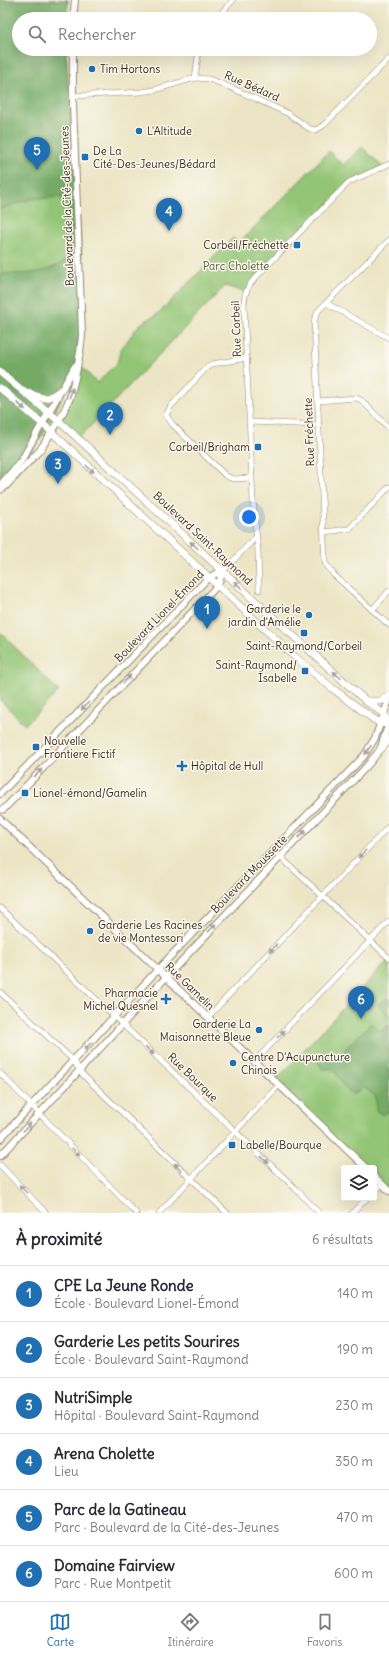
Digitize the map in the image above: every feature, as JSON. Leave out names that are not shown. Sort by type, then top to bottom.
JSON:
[{"type":"main road","name":"Boulevard Saint-Raymond","points":[[0,372],[58,421],[366,701],[384,714],[389,724]]},
{"type":"main road","points":[[0,388],[42,424],[314,674],[380,723],[389,724]]},
{"type":"main road","points":[[20,388],[43,398],[51,397],[62,389]]},
{"type":"main road","points":[[366,701],[381,701],[389,696]]},
{"type":"main road","points":[[380,750],[389,740]]},
{"type":"street","points":[[74,12],[75,0]]},
{"type":"street","points":[[222,12],[233,0]]},
{"type":"street","name":"Boulevard de la Cité-des-Jeunes","points":[[0,489],[6,486],[31,460],[58,421],[71,393],[82,336],[73,96],[73,56]]},
{"type":"street","points":[[195,78],[198,56]]},
{"type":"street","name":"Rue Bédard","points":[[73,96],[148,91],[195,78],[209,79],[225,84],[287,113],[306,126],[316,130],[324,125],[389,59]]},
{"type":"street","name":"Rue Corbeil","points":[[259,590],[258,551],[252,478],[244,306],[245,292],[248,286],[349,182],[389,164]]},
{"type":"street","name":"Rue Fréchette","points":[[389,240],[326,303],[318,312],[314,321],[324,557],[328,568],[334,575],[389,625]]},
{"type":"street","points":[[326,303],[389,338]]},
{"type":"street","points":[[247,358],[212,364],[207,367],[171,406],[166,415],[172,425],[226,476],[233,478],[252,478]]},
{"type":"street","name":"Boulevard de la Cité-des-Jeunes","points":[[0,489],[2,483],[21,461],[77,362]]},
{"type":"street","points":[[318,401],[356,398],[361,400],[389,428]]},
{"type":"street","points":[[250,422],[319,425]]},
{"type":"street","points":[[324,532],[349,530],[389,487]]},
{"type":"street","points":[[223,571],[256,537]]},
{"type":"street","name":"Boulevard Lionel-Émond","points":[[0,794],[209,577],[223,571]]},
{"type":"street","name":"Boulevard Lionel-Émond","points":[[0,810],[4,809],[218,585],[223,571]]},
{"type":"street","points":[[372,610],[389,591]]},
{"type":"street","name":"Boulevard Moussette","points":[[0,1139],[158,970],[364,756],[373,742],[389,700]]},
{"type":"street","name":"Boulevard Moussette","points":[[0,1156],[166,977],[367,766],[380,750],[389,724]]},
{"type":"street","name":"Rue Gamelin","points":[[0,819],[363,1165]]},
{"type":"street","points":[[208,1017],[389,826]]},
{"type":"street","points":[[273,850],[389,958]]},
{"type":"street","name":"Rue Bourque","points":[[0,908],[296,1188],[319,1213]]},
{"type":"street","points":[[254,1062],[389,921]]},
{"type":"street","points":[[0,992],[74,1061],[80,1071],[191,1180],[227,1213]]},
{"type":"street","points":[[0,1073],[136,1213]]},
{"type":"street","points":[[159,1213],[279,1085]]},
{"type":"street","points":[[0,1165],[46,1213]]},
{"type":"street","points":[[377,1179],[389,1190]]},
{"type":"street","points":[[377,1189],[382,1184]]},
{"type":"street","points":[[352,1213],[365,1201]]},
{"type":"green space","name":"Parc Cholette","points":[[0,0],[68,0],[67,12],[12,12],[12,56],[67,56],[84,291],[77,362],[97,383],[117,363],[121,349],[139,325],[159,313],[233,238],[239,243],[329,151],[343,165],[362,147],[383,167],[349,182],[245,292],[225,286],[78,439],[59,421],[66,406],[77,364],[45,432],[10,481],[0,476]]},
{"type":"green space","points":[[0,0],[68,0],[67,12],[12,12],[12,56],[67,56],[84,291],[83,316],[75,368],[53,418],[25,462],[10,481],[0,476],[0,274],[29,273],[46,270],[63,262],[72,255],[69,204],[59,197],[31,199],[0,209]]},
{"type":"green space","points":[[0,632],[59,691],[25,725],[0,700]]},
{"type":"green space","points":[[389,959],[389,1191],[377,1179],[377,1165],[363,1165],[275,1081]]},
{"type":"green space","points":[[387,998],[389,999],[389,1017],[377,1005]]},
{"type":"green space","points":[[371,1023],[381,1031],[389,1025],[389,1111],[382,1115],[376,1110],[376,1097],[365,1088],[352,1094],[345,1088],[333,1069],[322,1069],[317,1060],[326,1054],[335,1056],[342,1052]]},
{"type":"place","name":"Tim Hortons","points":[[92,69]]},
{"type":"place","name":"L'Altitude","points":[[139,131]]},
{"type":"place","name":"De La Cité-Des-Jeunes/Bédard","points":[[85,157]]},
{"type":"place","name":"Parc de la Gatineau","points":[[37,170]]},
{"type":"place","name":"Arena Cholette","points":[[169,231]]},
{"type":"place","name":"Corbeil/Fréchette","points":[[297,245]]},
{"type":"place","name":"Garderie Les petits Sourires","points":[[110,435]]},
{"type":"place","name":"Corbeil/Brigham","points":[[258,447]]},
{"type":"place","name":"NutriSimple","points":[[58,484]]},
{"type":"place","name":"Garderie le jardin d'Amélie","points":[[309,615]]},
{"type":"place","name":"CPE La Jeune Ronde","points":[[207,629]]},
{"type":"place","name":"Saint-Raymond/Corbeil","points":[[304,633]]},
{"type":"place","name":"Saint-Raymond/ Isabelle","points":[[305,671]]},
{"type":"place","name":"Nouvelle Frontiere Fictif","points":[[36,747]]},
{"type":"place","name":"Hôpital de Hull","points":[[182,766]]},
{"type":"place","name":"Lionel-émond/Gamelin","points":[[25,793]]},
{"type":"place","name":"Garderie Les Racines de vie Montessori","points":[[90,931]]},
{"type":"place","name":"Pharmacie Michel Quesnel","points":[[166,999]]},
{"type":"place","name":"Domaine Fairview","points":[[361,1019]]},
{"type":"place","name":"Garderie La Maisonnette Bleue","points":[[259,1030]]},
{"type":"place","name":"Centre D'Acupuncture Chinois","points":[[233,1063]]},
{"type":"place","name":"Labelle/Bourque","points":[[232,1145]]}]
